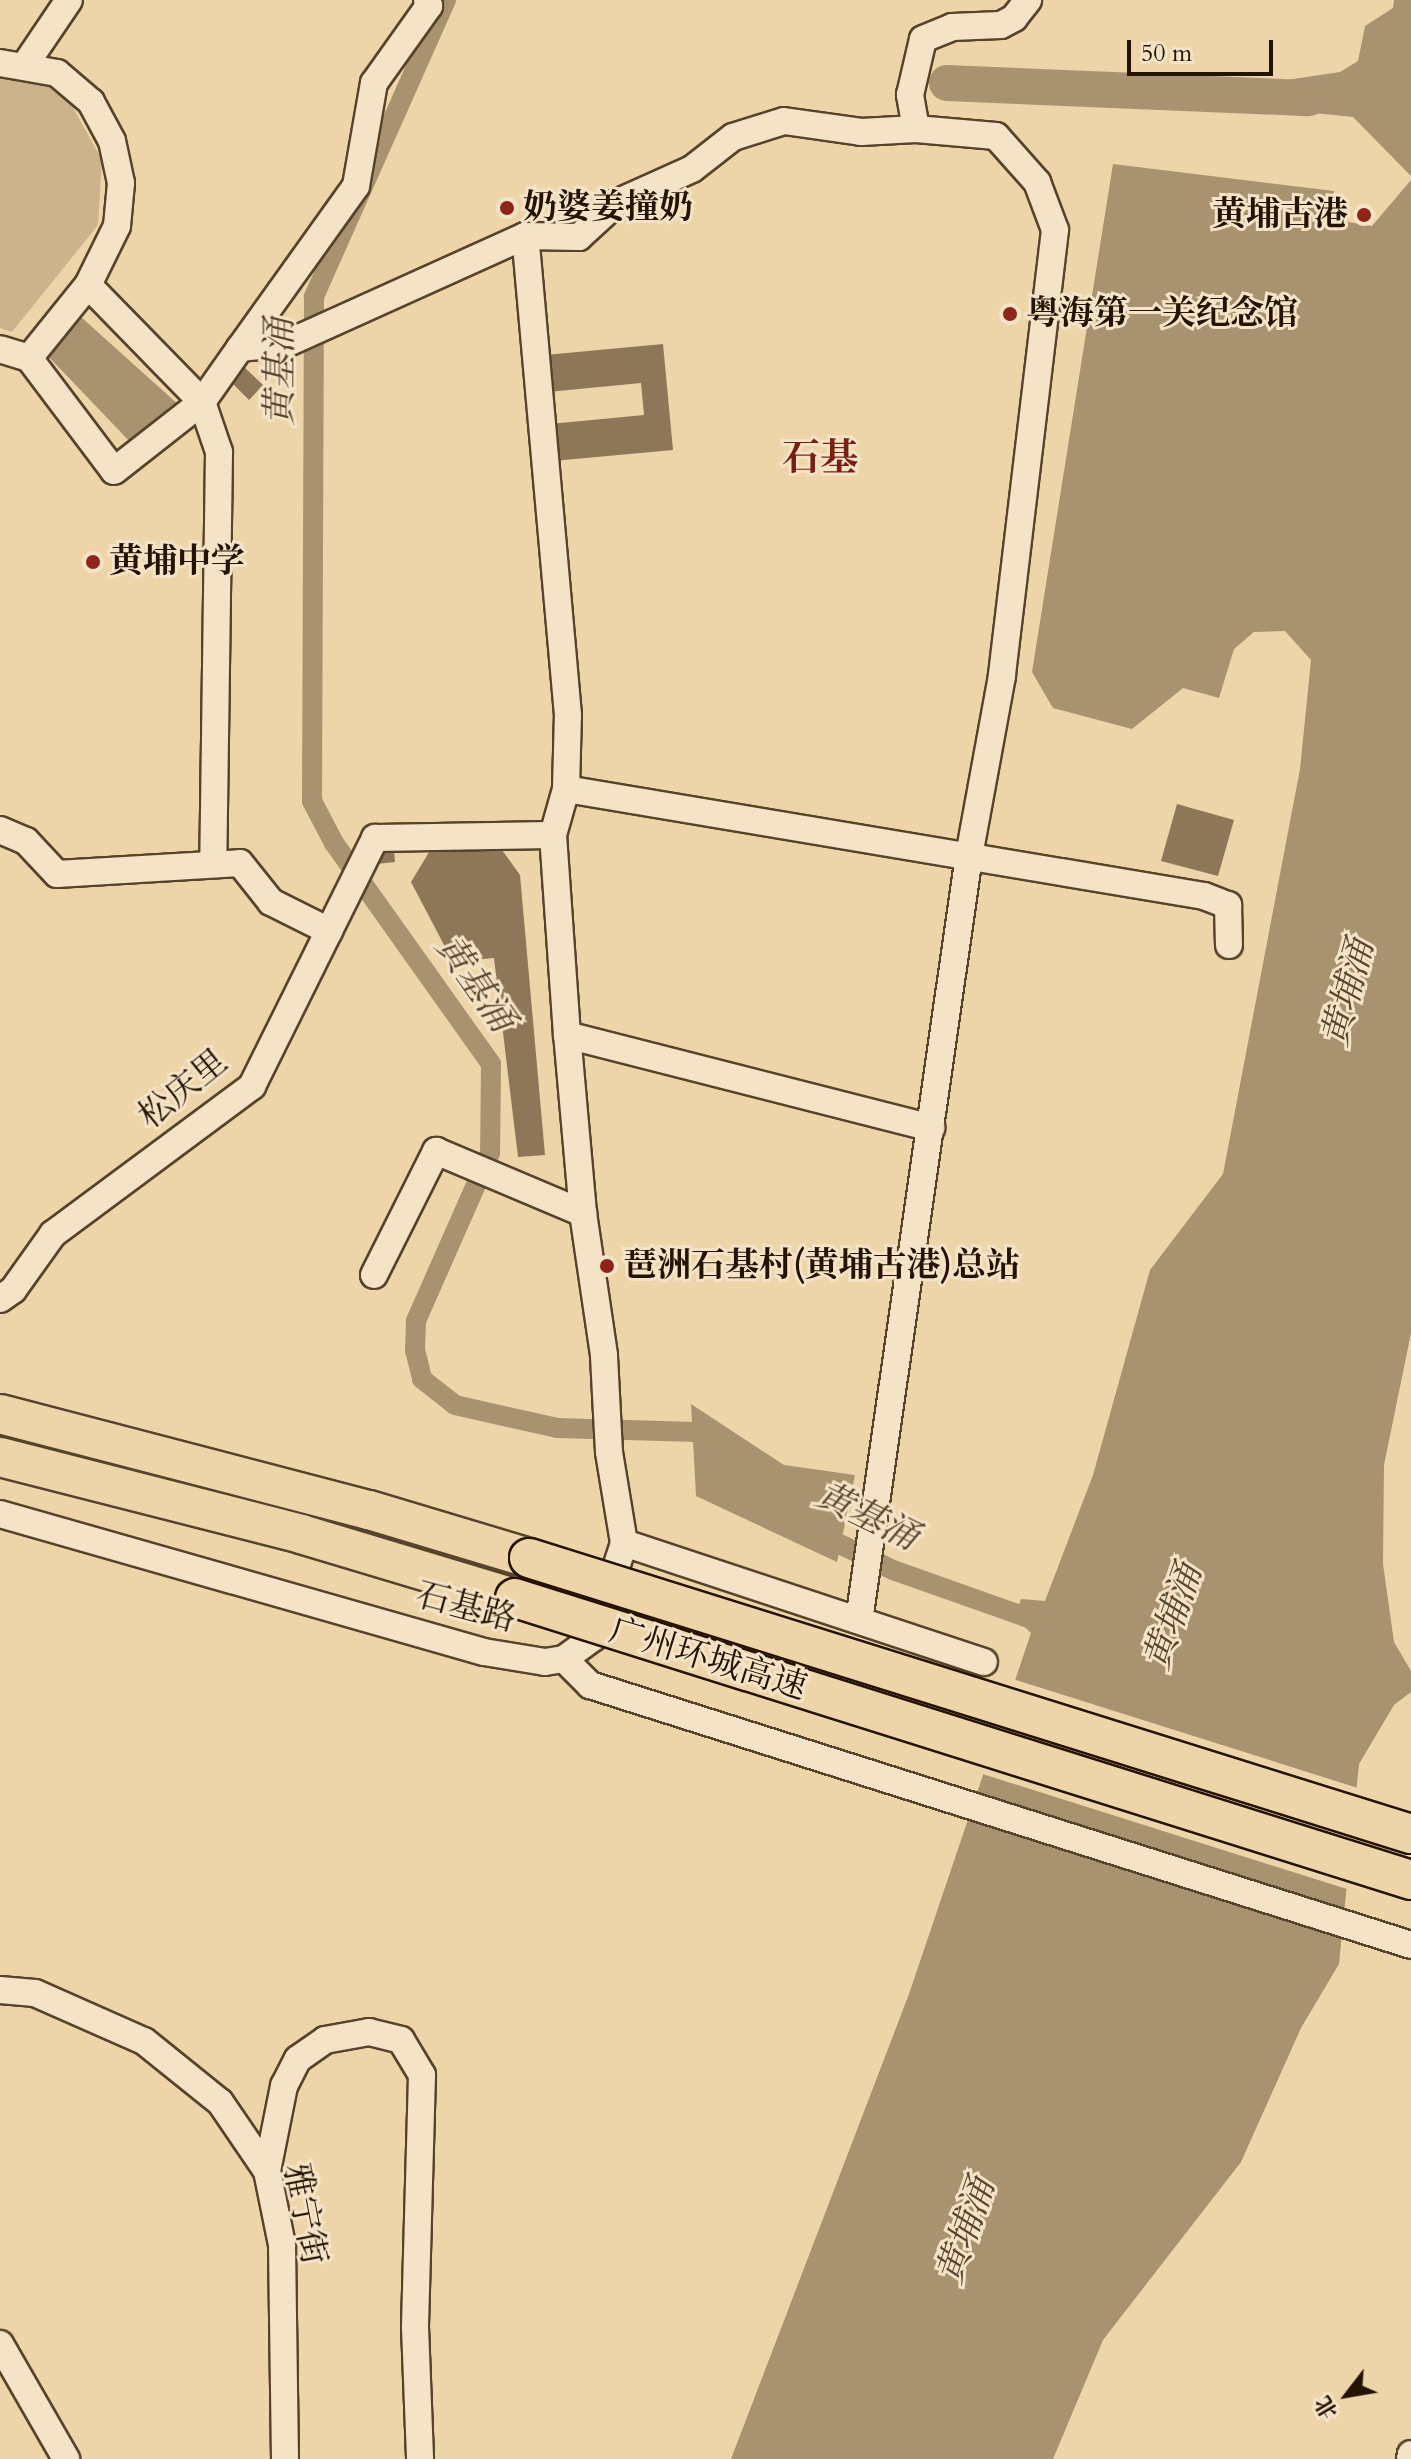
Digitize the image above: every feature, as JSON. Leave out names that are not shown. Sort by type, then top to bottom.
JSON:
[{"type":"highway","name":"广州环城高速","points":[[0,1414],[398,1518],[1411,1834]]},
{"type":"highway","name":"广州环城高速","points":[[0,1457],[301,1534],[515,1598],[1411,1880]]},
{"type":"street","points":[[29,358],[88,285],[117,226],[121,183],[112,141],[91,102],[57,73],[13,64],[69,0]]},
{"type":"street","points":[[0,349],[29,358],[114,471],[202,402],[356,186],[374,83],[429,6],[427,0]]},
{"type":"street","points":[[916,129],[910,95],[923,39],[952,27],[1001,25],[1014,18],[1028,0]]},
{"type":"street","points":[[240,348],[288,343],[525,236],[579,237],[616,203],[692,169],[733,137],[784,121],[861,132],[916,129],[996,136],[1037,182],[1055,230],[1000,691],[969,856],[859,1620]]},
{"type":"street","points":[[525,236],[568,715],[566,789],[553,835],[567,1035],[589,1318],[607,1413],[609,1452],[624,1543],[593,1638],[564,1659],[590,1685],[1411,1945]]},
{"type":"street","points":[[88,285],[202,402],[219,452],[213,863]]},
{"type":"street","points":[[566,789],[1204,896],[1228,905],[1229,945]]},
{"type":"street","points":[[0,830],[26,841],[57,874],[240,863],[271,902],[329,931]]},
{"type":"street","name":"松庆里","points":[[6,1295],[53,1234],[252,1086],[364,866],[375,838],[553,835]]},
{"type":"street","points":[[567,1035],[931,1128]]},
{"type":"street","points":[[374,1275],[436,1151],[583,1213]]},
{"type":"street","name":"石基路","points":[[0,1514],[484,1652],[530,1661],[564,1659]]},
{"type":"street","points":[[624,1543],[984,1662]]},
{"type":"street","name":"雅宁街","points":[[0,1990],[35,1993],[144,2041],[220,2102],[267,2171],[282,2245],[285,2459]]},
{"type":"street","points":[[267,2171],[284,2086],[298,2059],[325,2040],[369,2032],[401,2040],[422,2075],[415,2327],[420,2459]]},
{"type":"street","points":[[0,2344],[66,2459]]},
{"type":"shaded area","points":[[0,73],[38,78],[72,106],[102,160],[98,225],[12,332],[0,328]]},
{"type":"water","points":[[1394,0],[1411,0],[1411,176],[1353,117],[1274,109],[1254,102],[1273,82],[1340,72],[1358,61],[1365,26],[1393,8]]},
{"type":"water","name":"黄埔涌","points":[[1113,164],[1334,191],[1331,219],[1372,226],[1411,180],[1411,1333],[1384,1465],[1383,1564],[1394,1642],[1411,1671],[1411,1692],[1394,1705],[1359,1764],[1339,1964],[1301,2028],[1241,2162],[1103,2340],[1053,2459],[731,2459],[909,1994],[1031,1633],[1015,1617],[1021,1599],[1045,1601],[1093,1475],[1150,1270],[1223,1174],[1300,769],[1311,660],[1285,631],[1254,632],[1234,649],[1219,698],[1183,688],[1132,729],[1053,708],[1032,672]]},
{"type":"water","points":[[81,317],[180,406],[133,445],[46,354],[73,319]]},
{"type":"water","points":[[691,1404],[784,1465],[855,1475],[837,1562],[696,1496]]},
{"type":"pier","points":[[1010,1678],[1361,1789],[1350,1890],[976,1772]]},
{"type":"building","points":[[663,344],[673,450],[553,461],[550,424],[644,415],[641,383],[548,392],[545,355]]},
{"type":"building","points":[[242,365],[263,385],[249,400],[228,379]]},
{"type":"building","points":[[1177,804],[1234,820],[1218,876],[1161,861]]},
{"type":"building","points":[[431,849],[502,850],[520,875],[545,1155],[518,1157],[494,958],[453,962],[411,882]]},
{"type":"building","points":[[394,851],[395,862],[377,864],[376,852]]},
{"type":"waterway","name":"黄基涌","points":[[446,0],[314,297],[312,801],[334,843],[491,1064],[490,1153],[416,1321],[415,1350],[422,1379],[455,1405],[557,1428],[696,1432],[713,1447]]},
{"type":"waterway","points":[[947,83],[1309,98]]},
{"type":"waterway","name":"黄基涌","points":[[817,1533],[893,1570],[1040,1622]]},
{"type":"place","name":"奶婆姜撞奶","points":[[507,208]]},
{"type":"place","name":"黄埔古港","points":[[1364,215]]},
{"type":"place","name":"粤海第一关纪念馆","points":[[1010,314]]},
{"type":"place","name":"黄埔中学","points":[[93,562]]},
{"type":"place","name":"琶洲石基村(黄埔古港)总站","points":[[607,1266]]},
{"type":"district","name":"石基","points":[[820,459]]}]
